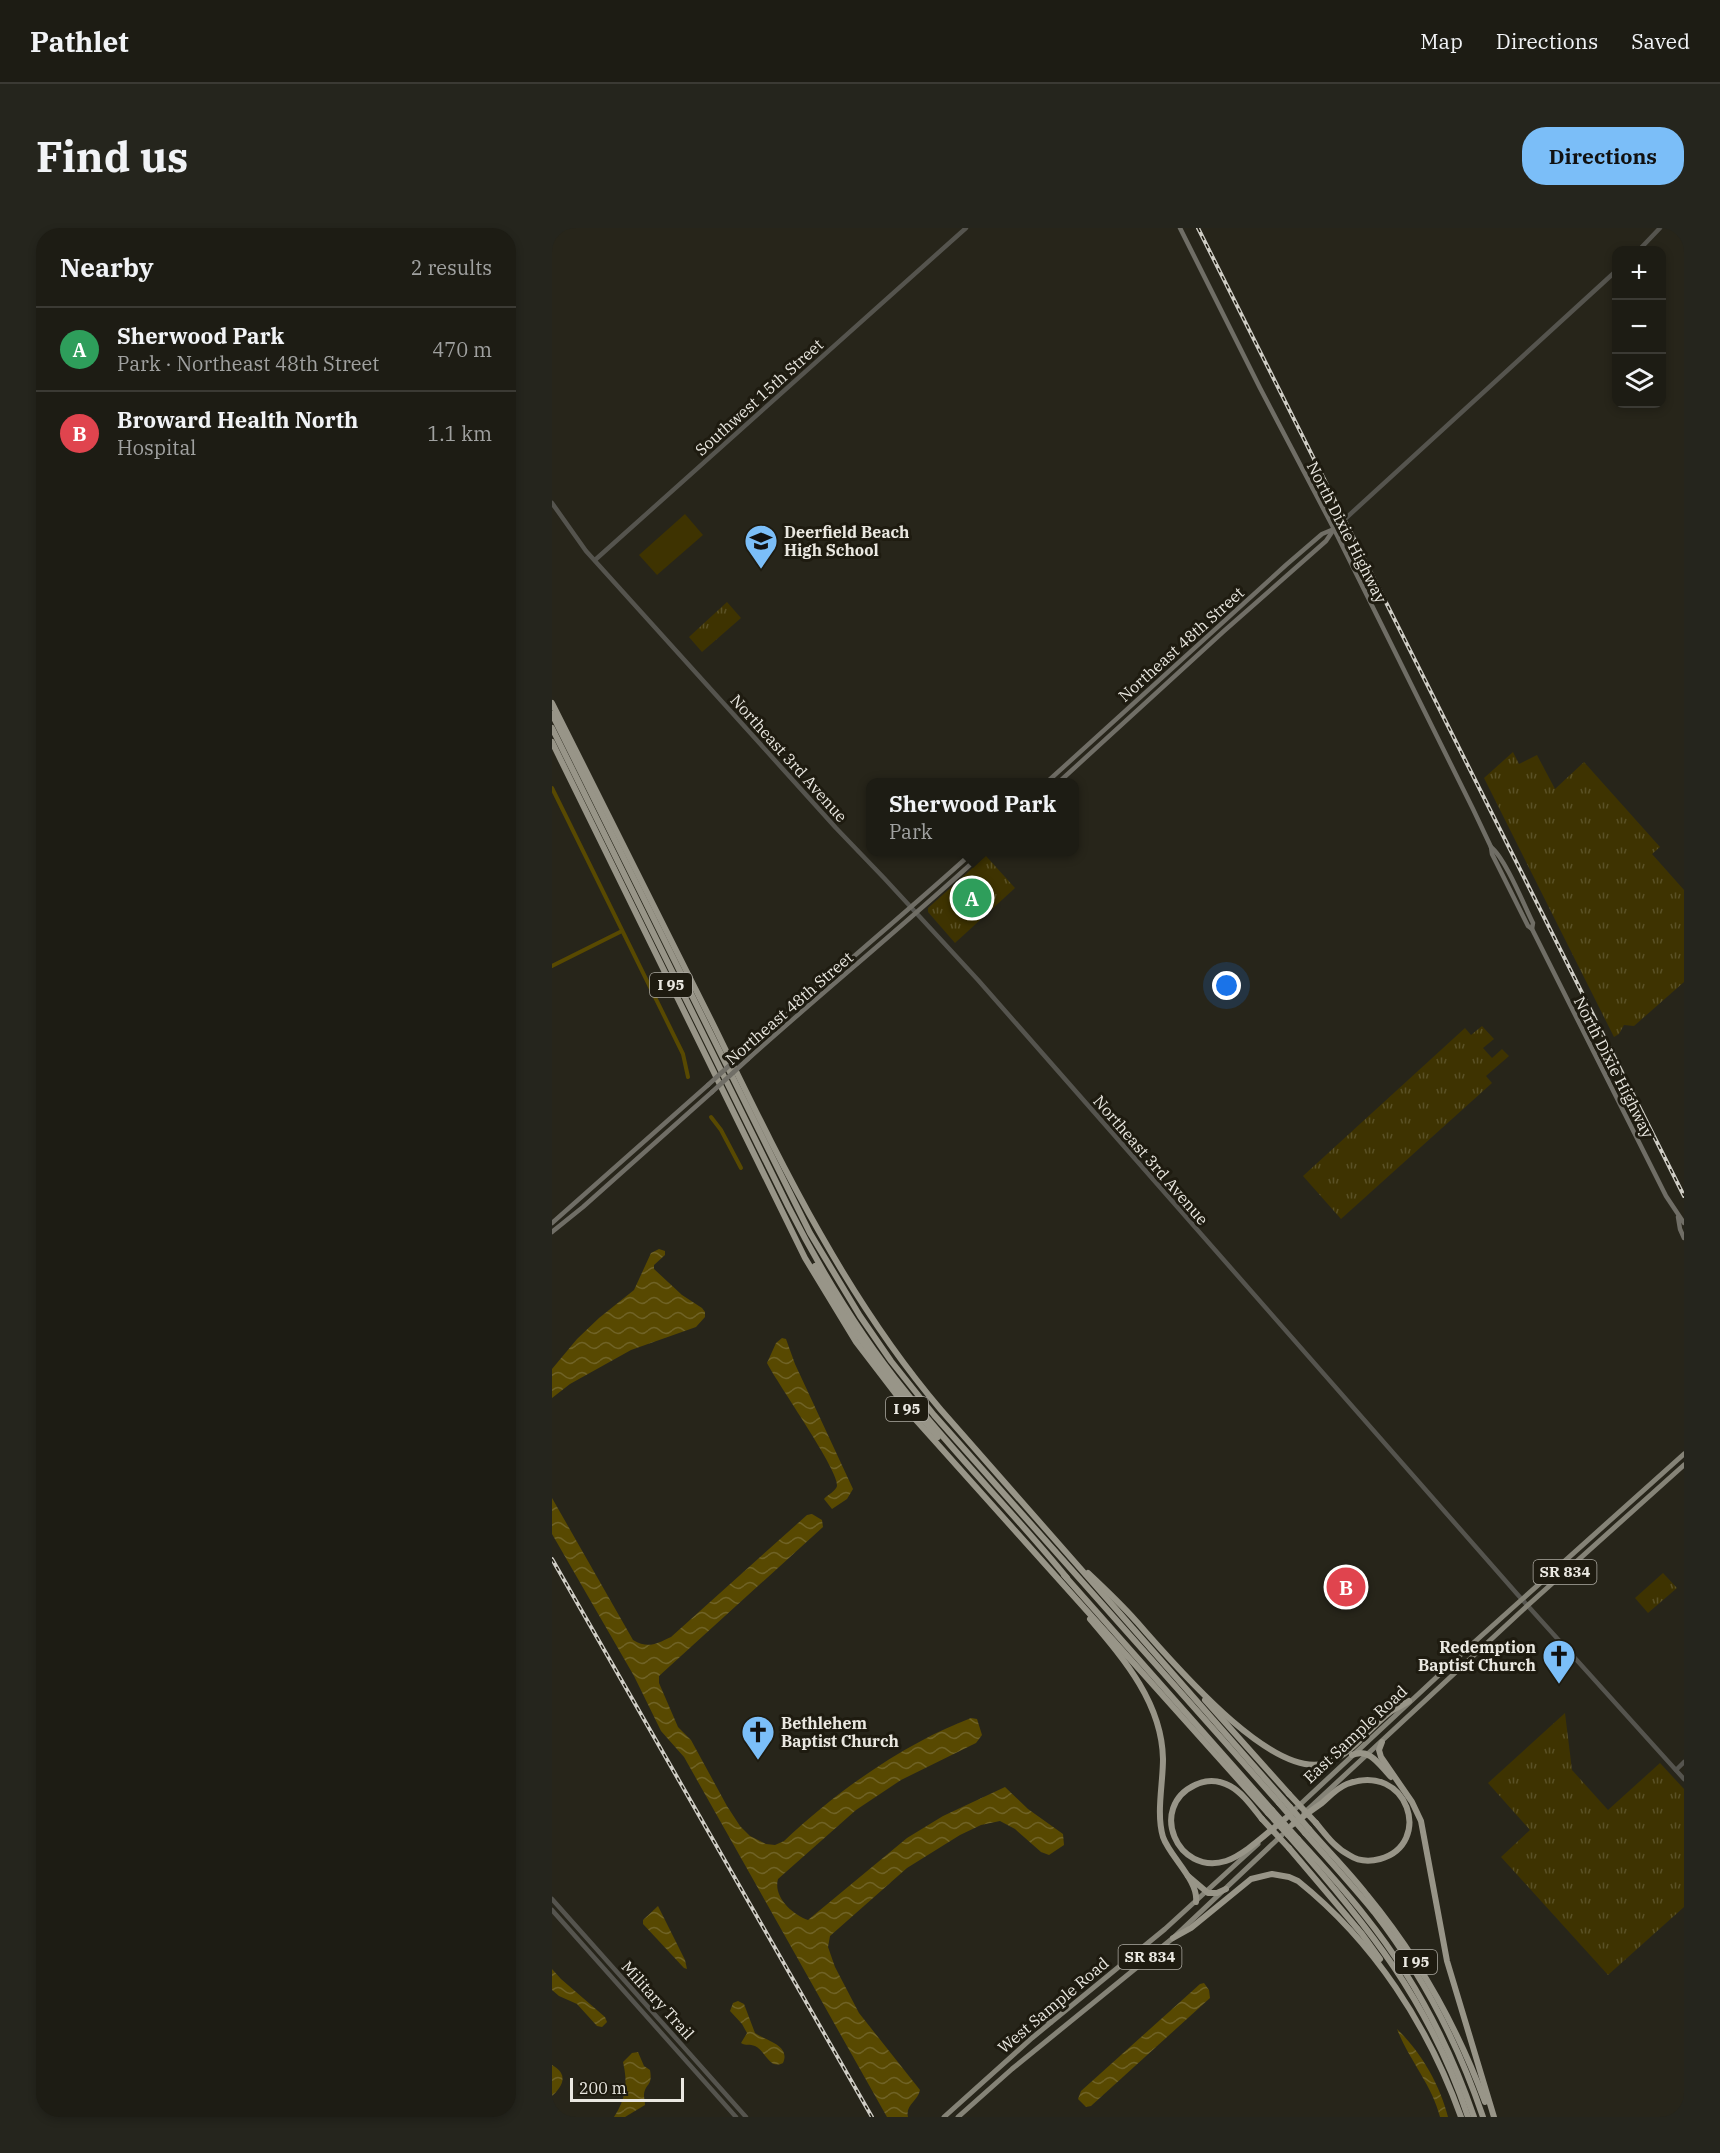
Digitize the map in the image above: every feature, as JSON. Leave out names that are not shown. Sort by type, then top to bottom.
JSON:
[{"type":"highway","name":"I 95","points":[[552,703],[802,1199],[844,1276],[889,1345],[941,1410],[1281,1801]]},
{"type":"highway","points":[[552,714],[810,1233],[860,1316],[917,1394],[1281,1801],[1368,1905],[1412,1966],[1452,2040],[1483,2117]]},
{"type":"highway","points":[[552,728],[782,1194],[827,1279],[864,1336],[904,1391],[1270,1812]]},
{"type":"highway","name":"I 95","points":[[552,742],[786,1220],[830,1301],[880,1375],[938,1444],[1297,1841],[1361,1920],[1409,1988],[1443,2053],[1468,2117]]},
{"type":"highway","points":[[786,1220],[797,1233],[852,1327],[892,1383],[951,1452],[1067,1578]]},
{"type":"highway","points":[[889,1345],[917,1394]]},
{"type":"highway","points":[[1063,1550],[1134,1618],[1289,1794],[1316,1823],[1340,1850],[1355,1859],[1369,1861],[1385,1857],[1399,1847],[1406,1835],[1409,1822],[1407,1805],[1397,1791],[1386,1783],[1365,1779],[1337,1789],[1292,1825]]},
{"type":"highway","points":[[1057,1576],[1062,1588],[1096,1626],[1140,1685],[1152,1708],[1162,1743],[1162,1833],[1170,1851],[1195,1892],[1196,1902]]},
{"type":"highway","points":[[1193,1685],[1245,1730],[1276,1752],[1294,1762],[1309,1766],[1324,1764],[1338,1758],[1390,1713],[1409,1701]]},
{"type":"highway","points":[[1382,1742],[1379,1750],[1381,1757],[1412,1802],[1423,1827],[1445,1955],[1492,2117]]},
{"type":"highway","points":[[1352,1755],[1359,1752],[1368,1754],[1398,1784]]},
{"type":"highway","points":[[1286,1818],[1240,1854],[1212,1863],[1194,1858],[1183,1850],[1175,1838],[1171,1822],[1174,1806],[1182,1794],[1193,1785],[1217,1781],[1232,1787],[1262,1819],[1289,1848],[1362,1934],[1391,1975],[1392,1981]]},
{"type":"highway","name":"I 95","points":[[1307,1831],[1366,1893],[1421,1970],[1461,2043],[1492,2117]]},
{"type":"highway","points":[[1297,1841],[1365,1916],[1408,1976],[1452,2060],[1474,2117]]},
{"type":"highway","points":[[1173,1938],[1191,1928],[1248,1880],[1264,1875],[1282,1876],[1298,1881],[1357,1937],[1392,1981],[1429,2045],[1461,2117]]},
{"type":"highway","points":[[1187,1876],[1206,1893],[1212,1894],[1226,1889]]},
{"type":"main road","name":"North Dixie Highway","points":[[1180,228],[1334,529],[1528,926],[1532,929],[1666,1196],[1684,1223]]},
{"type":"main road","name":"Northeast 48th Street","points":[[1052,778],[1227,618],[1322,534],[1334,529]]},
{"type":"main road","name":"Northeast 48th Street","points":[[1064,778],[1326,541],[1334,529]]},
{"type":"main road","points":[[1199,654],[1200,647],[1227,618]]},
{"type":"main road","name":"Northeast 48th Street","points":[[552,1223],[969,856]]},
{"type":"main road","points":[[968,866],[972,856]]},
{"type":"main road","name":"Northeast 48th Street","points":[[552,1232],[979,856]]},
{"type":"main road","name":"North Dixie Highway","points":[[1678,1214],[1684,1238]]},
{"type":"main road","name":"East Sample Road","points":[[1286,1818],[1409,1701],[1684,1454]]},
{"type":"main road","name":"East Sample Road","points":[[1292,1825],[1527,1606],[1684,1465]]},
{"type":"main road","points":[[1622,1521],[1638,1501],[1638,1495]]},
{"type":"main road","name":"West Sample Road","points":[[944,2117],[1051,2022],[1196,1902],[1286,1818]]},
{"type":"main road","name":"West Sample Road","points":[[958,2117],[1012,2069],[1173,1938],[1292,1825]]},
{"type":"main road","points":[[1040,2019],[1051,2022]]},
{"type":"street","name":"Southwest 15th Street","points":[[595,560],[966,228]]},
{"type":"street","points":[[1642,246],[1660,228]]},
{"type":"street","name":"Northeast 48th Street","points":[[1334,529],[1612,276]]},
{"type":"street","name":"Northeast 3rd Avenue","points":[[552,504],[580,544],[836,828],[978,980],[1527,1606],[1684,1779]]},
{"type":"street","points":[[1676,1770],[1684,1762]]},
{"type":"street","name":"Military Trail","points":[[552,1899],[746,2117]]},
{"type":"street","name":"Military Trail","points":[[552,1910],[736,2117]]},
{"type":"green space","points":[[685,514],[703,535],[657,575],[639,555]]},
{"type":"green space","points":[[727,602],[741,618],[702,652],[689,637]]},
{"type":"green space","points":[[1513,752],[1519,764],[1537,755],[1555,789],[1584,762],[1660,847],[1652,854],[1684,890],[1684,982],[1634,1026],[1624,1025],[1619,1034],[1614,1037],[1484,778]]},
{"type":"green space","points":[[986,856],[1015,888],[955,943],[928,912],[928,908]]},
{"type":"green space","points":[[1482,1026],[1494,1039],[1483,1048],[1492,1058],[1502,1049],[1509,1056],[1486,1076],[1492,1083],[1341,1219],[1303,1176],[1465,1028],[1471,1035]]},
{"type":"green space","points":[[1663,1573],[1677,1588],[1648,1613],[1635,1598]]},
{"type":"green space","points":[[1565,1713],[1572,1770],[1608,1810],[1660,1763],[1684,1789],[1684,1907],[1608,1975],[1501,1857],[1530,1830],[1488,1783]]},
{"type":"water","points":[[659,1249],[665,1251],[665,1255],[654,1265],[654,1269],[682,1295],[702,1308],[705,1317],[696,1327],[631,1350],[570,1384],[552,1398],[552,1369],[577,1339],[634,1290],[651,1253]]},
{"type":"water","points":[[782,1338],[786,1339],[795,1364],[853,1489],[847,1499],[832,1509],[824,1499],[837,1486],[829,1464],[767,1363],[776,1343]]},
{"type":"water","points":[[552,1498],[633,1640],[648,1645],[671,1637],[807,1515],[812,1514],[822,1520],[823,1527],[659,1676],[659,1683],[678,1727],[691,1740],[727,1806],[740,1826],[750,1836],[766,1844],[775,1845],[784,1841],[815,1813],[885,1762],[939,1732],[971,1718],[977,1719],[982,1735],[976,1743],[901,1780],[856,1810],[778,1879],[777,1886],[781,1898],[796,1914],[808,1920],[907,1838],[943,1816],[1005,1787],[1028,1809],[1063,1834],[1064,1845],[1049,1855],[1041,1852],[1015,1829],[1000,1821],[981,1825],[960,1835],[907,1868],[830,1936],[828,1947],[835,1967],[859,2013],[920,2090],[908,2109],[908,2117],[887,2117],[684,1757],[661,1731],[634,1676],[552,1534]]},
{"type":"water","points":[[658,1906],[685,1960],[687,1969],[643,1924],[643,1920]]},
{"type":"water","points":[[552,1969],[605,2017],[607,2022],[602,2027],[597,2026],[577,2004],[559,1996],[552,1990]]},
{"type":"water","points":[[1204,1983],[1209,1990],[1210,1998],[1091,2106],[1086,2107],[1078,2099],[1081,2091],[1200,1984]]},
{"type":"water","points":[[738,2001],[744,2004],[755,2033],[776,2044],[784,2052],[783,2063],[774,2064],[759,2048],[741,2043],[747,2033],[730,2011],[733,2003]]},
{"type":"water","points":[[1397,2029],[1414,2048],[1428,2070],[1440,2093],[1448,2117],[1440,2117],[1432,2094]]},
{"type":"water","points":[[638,2052],[644,2066],[650,2070],[650,2082],[644,2095],[645,2105],[625,2117],[614,2117],[625,2091],[623,2062],[632,2053]]},
{"type":"water","points":[[552,2065],[560,2072],[562,2080],[552,2096]]},
{"type":"waterway","points":[[552,788],[683,1054],[688,1077]]},
{"type":"waterway","points":[[552,966],[622,931]]},
{"type":"waterway","points":[[711,1117],[721,1130],[741,1168]]},
{"type":"railway","points":[[1198,228],[1684,1196]]},
{"type":"railway","points":[[552,1559],[872,2117]]},
{"type":"place","name":"Deerfield Beach High School","points":[[761,570]]},
{"type":"place","name":"Sherwood Park","points":[[972,898]]},
{"type":"place","name":"Broward Health North","points":[[1346,1587]]},
{"type":"place","name":"Redemption Baptist Church","points":[[1559,1685]]},
{"type":"place","name":"Bethlehem Baptist Church","points":[[758,1761]]}]
